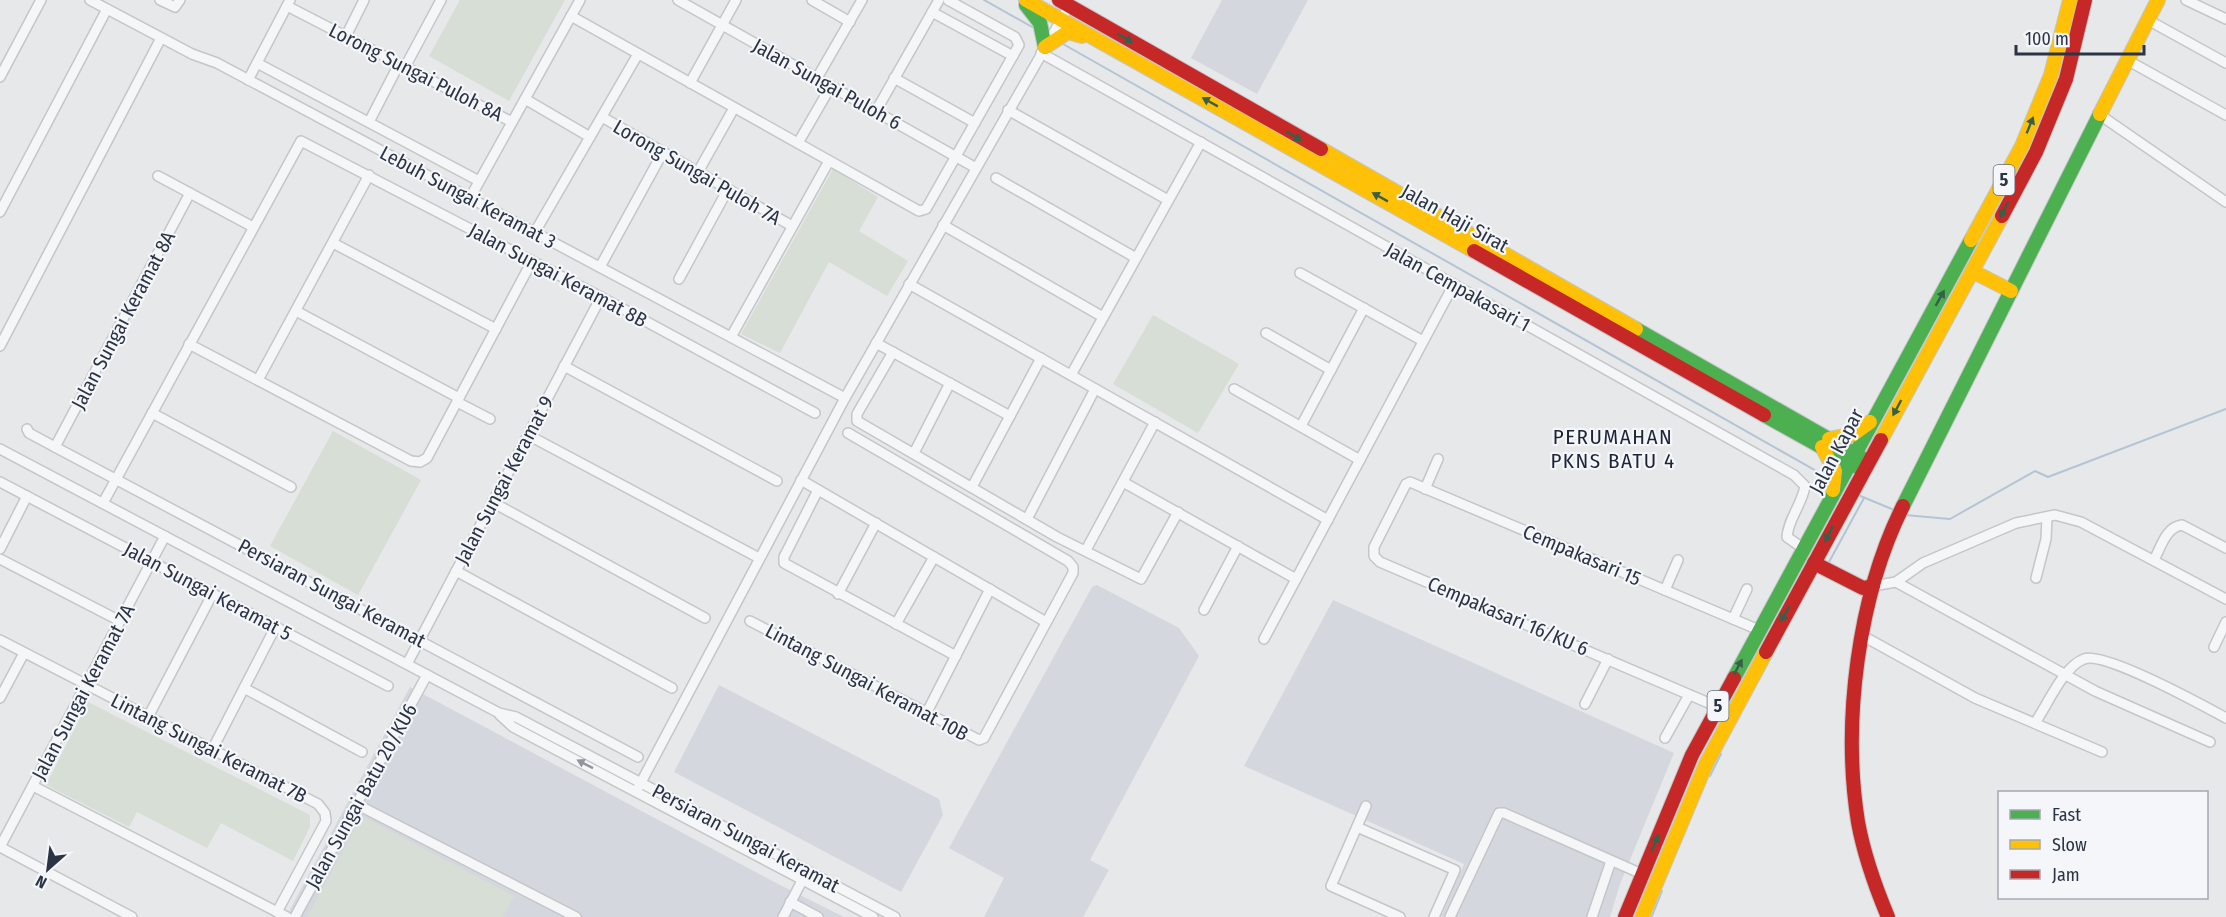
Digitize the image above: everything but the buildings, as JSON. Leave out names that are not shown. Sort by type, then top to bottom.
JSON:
[{"type":"main road","points":[[1019,0],[1037,14],[1043,24],[1043,50]]},
{"type":"main road","name":"Jalan Haji Sirat","points":[[1026,0],[1826,443]]},
{"type":"main road","name":"Jalan Kapar","points":[[1642,917],[1706,764],[1814,563],[1847,479],[1878,413],[2022,146],[2051,75],[2070,0]]},
{"type":"main road","name":"Jalan Kapar","points":[[1625,917],[1683,774],[1759,630],[1804,549],[1977,274],[2047,127],[2066,79],[2085,0]]},
{"type":"main road","points":[[1888,917],[1877,893],[1857,819],[1851,770],[1851,723],[1863,636],[1873,586],[1893,528],[2005,288],[2100,115],[2158,0]]},
{"type":"main road","name":"Jalan Haji Sirat","points":[[1064,3],[1826,443],[1847,479]]},
{"type":"main road","points":[[1043,50],[1060,35],[1068,32],[1077,33],[1150,68]]},
{"type":"main road","points":[[1977,274],[2005,288]]},
{"type":"main road","points":[[1912,349],[1925,356]]},
{"type":"main road","points":[[1826,443],[1860,433],[1878,413]]},
{"type":"main road","points":[[1814,563],[1863,588],[1873,586]]},
{"type":"street","points":[[0,78],[41,0]]},
{"type":"street","name":"Lebuh Sungai Keramat 3","points":[[90,0],[161,38],[248,80],[845,398]]},
{"type":"street","points":[[160,0],[177,4]]},
{"type":"street","points":[[346,36],[364,0]]},
{"type":"street","points":[[369,122],[441,0]]},
{"type":"street","points":[[470,198],[580,0]]},
{"type":"street","name":"Jalan Sungai Puloh 6","points":[[678,0],[976,168]]},
{"type":"street","points":[[690,83],[736,0]]},
{"type":"street","points":[[812,0],[850,22]]},
{"type":"street","points":[[817,78],[862,0]]},
{"type":"street","points":[[876,111],[939,0]]},
{"type":"street","points":[[571,16],[919,211],[926,209],[1019,45],[1015,37],[948,0]]},
{"type":"street","points":[[2186,0],[2226,19]]},
{"type":"street","points":[[248,80],[289,3]]},
{"type":"street","name":"Lorong Sungai Puloh 8A","points":[[289,3],[346,36],[512,122]]},
{"type":"street","points":[[639,787],[845,398],[1061,19],[1064,3]]},
{"type":"street","points":[[0,212],[107,9]]},
{"type":"street","points":[[932,12],[1013,56]]},
{"type":"street","points":[[2148,20],[2226,63]]},
{"type":"street","points":[[1,341],[161,38]]},
{"type":"street","name":"Jalan Cempakasari 1","points":[[1043,50],[1201,142],[1794,475],[1804,486],[1802,502],[1788,527],[1787,537],[1804,549]]},
{"type":"street","points":[[535,232],[638,54]]},
{"type":"street","points":[[2127,60],[2226,115]]},
{"type":"street","points":[[257,63],[480,181]]},
{"type":"street","points":[[894,78],[975,123]]},
{"type":"street","points":[[798,143],[831,86]]},
{"type":"street","points":[[525,99],[590,137]]},
{"type":"street","points":[[698,172],[735,108]]},
{"type":"street","points":[[1008,110],[1168,200]]},
{"type":"street","points":[[2100,115],[2226,202]]},
{"type":"street","name":"Lorong Sungai Puloh 7A","points":[[602,117],[792,226]]},
{"type":"street","name":"Jalan Sungai Keramat 8B","points":[[253,226],[301,141],[601,297],[815,413]]},
{"type":"street","points":[[1071,375],[1201,142]]},
{"type":"street","points":[[600,267],[663,152]]},
{"type":"street","points":[[731,337],[829,161]]},
{"type":"street","points":[[258,380],[369,175]]},
{"type":"street","points":[[103,503],[253,226],[158,176]]},
{"type":"street","points":[[996,178],[1136,258]]},
{"type":"street","points":[[679,279],[728,189]]},
{"type":"street","name":"Jalan Sungai Keramat 8A","points":[[55,447],[190,194]]},
{"type":"street","points":[[943,225],[1103,317]]},
{"type":"street","points":[[333,243],[496,329]]},
{"type":"street","points":[[189,344],[411,461],[420,462],[427,458],[532,261]]},
{"type":"street","points":[[1300,273],[1423,341]]},
{"type":"street","points":[[909,284],[1328,520]]},
{"type":"street","points":[[1264,639],[1454,284]]},
{"type":"street","name":"Jalan Sungai Keramat 9","points":[[407,664],[601,297]]},
{"type":"street","points":[[1301,426],[1364,308]]},
{"type":"street","points":[[296,311],[490,419]]},
{"type":"street","points":[[1266,333],[1331,370]]},
{"type":"street","points":[[876,343],[1010,416]]},
{"type":"street","points":[[893,352],[856,419],[1027,519],[1134,577],[1142,578],[1178,512]]},
{"type":"street","points":[[972,487],[1041,358]]},
{"type":"street","points":[[564,366],[777,482]]},
{"type":"street","points":[[914,453],[950,383]]},
{"type":"street","points":[[1027,519],[1095,389]]},
{"type":"street","points":[[1234,389],[1360,460]]},
{"type":"street","points":[[152,413],[291,487]]},
{"type":"street","points":[[1086,550],[1155,422]]},
{"type":"street","name":"Persiaran Sungai Keramat","points":[[27,429],[29,433],[55,447],[420,639],[638,757]]},
{"type":"street","points":[[801,480],[1046,622],[1073,573],[1073,567],[1068,561],[849,433]]},
{"type":"street","points":[[528,435],[759,558]]},
{"type":"street","name":"Persiaran Sungai Keramat","points":[[0,449],[499,713],[516,717],[639,787],[805,875],[896,917]]},
{"type":"street","points":[[1425,489],[1438,459]]},
{"type":"street","name":"Jalan Sungai Keramat 5","points":[[0,482],[388,686]]},
{"type":"street","points":[[1123,482],[1296,579]]},
{"type":"street","name":"Cempakasari 15","points":[[1406,484],[1410,482],[1759,630]]},
{"type":"street","name":"Cempakasari 16/KU 6","points":[[1406,484],[1374,547],[1376,559],[1718,707]]},
{"type":"street","points":[[818,490],[783,557],[784,563],[956,656]]},
{"type":"street","points":[[0,549],[27,496]]},
{"type":"street","points":[[492,502],[705,618]]},
{"type":"street","points":[[1873,586],[1896,582],[1935,558],[2016,523],[2055,515],[2081,522],[2226,599]]},
{"type":"street","points":[[2036,578],[2046,539],[2047,517]]},
{"type":"street","points":[[838,594],[876,523]]},
{"type":"street","points":[[2154,560],[2170,530],[2182,525],[2226,548]]},
{"type":"street","name":"Jalan Sungai Keramat 7A","points":[[0,847],[165,536]]},
{"type":"street","points":[[1204,610],[1238,546]]},
{"type":"street","points":[[896,624],[934,557]]},
{"type":"street","points":[[0,559],[120,621]]},
{"type":"street","points":[[1665,590],[1678,560]]},
{"type":"street","points":[[456,572],[672,688]]},
{"type":"street","points":[[1896,582],[2094,691],[2210,742]]},
{"type":"street","points":[[926,714],[990,589]]},
{"type":"street","points":[[1733,619],[1747,589]]},
{"type":"street","points":[[148,717],[213,593]]},
{"type":"street","name":"Lintang Sungai Keramat 10B","points":[[750,621],[973,738],[984,738],[1046,622]]},
{"type":"street","points":[[2214,647],[2226,622]]},
{"type":"street","points":[[212,750],[276,626]]},
{"type":"street","points":[[1863,636],[1976,698],[2102,752]]},
{"type":"street","name":"Lintang Sungai Keramat 7B","points":[[0,640],[318,804],[325,813],[326,821],[277,912]]},
{"type":"street","points":[[0,698],[24,653]]},
{"type":"street","points":[[2035,723],[2058,688],[2064,674],[2082,659],[2099,658],[2182,694],[2226,718]]},
{"type":"street","points":[[1585,705],[1608,659]]},
{"type":"street","name":"Jalan Sungai Batu 20/KU6","points":[[295,917],[427,675]]},
{"type":"street","points":[[244,688],[362,752]]},
{"type":"street","points":[[1665,738],[1689,695]]},
{"type":"street","points":[[33,786],[286,917]]},
{"type":"street","points":[[356,804],[576,917]]},
{"type":"street","points":[[1366,806],[1331,886],[1400,917]]},
{"type":"street","points":[[1450,917],[1499,813],[1504,813],[1642,874]]},
{"type":"street","points":[[1357,827],[1455,870],[1434,917]]},
{"type":"street","points":[[0,847],[132,917]]},
{"type":"street","points":[[1592,917],[1611,861]]},
{"type":"street","points":[[783,917],[805,875]]},
{"type":"street","name":"Persiaran Sungai Keramat","points":[[805,875],[873,917]]},
{"type":"street","points":[[790,902],[818,917]]},
{"type":"shaded area","points":[[460,0],[565,0],[509,101],[429,56]]},
{"type":"shaded area","points":[[1222,0],[1308,0],[1257,94],[1191,58]]},
{"type":"shaded area","points":[[833,169],[878,197],[859,231],[908,261],[887,296],[829,262],[780,353],[741,334]]},
{"type":"shaded area","points":[[1153,315],[1239,364],[1198,433],[1113,384]]},
{"type":"shaded area","points":[[333,431],[421,480],[358,595],[270,546]]},
{"type":"shaded area","points":[[1097,585],[1179,628],[1199,656],[1090,860],[1109,870],[1083,917],[984,917],[1004,878],[949,848],[1092,587]]},
{"type":"shaded area","points":[[1333,600],[1674,753],[1620,884],[1610,917],[1441,917],[1464,864],[1244,766]]},
{"type":"shaded area","points":[[719,685],[939,799],[943,815],[901,892],[674,772]]},
{"type":"shaded area","points":[[410,687],[778,884],[844,917],[286,917]]},
{"type":"shaded area","points":[[88,702],[310,815],[310,827],[293,861],[221,823],[207,848],[137,812],[129,827],[46,785]]},
{"type":"shaded area","points":[[362,816],[514,896],[503,917],[307,917]]},
{"type":"waterway","points":[[984,0],[1034,28]]},
{"type":"waterway","points":[[1063,44],[1827,477]]},
{"type":"waterway","points":[[1905,515],[1950,519],[2035,471],[2048,477],[2226,409]]},
{"type":"waterway","points":[[1858,495],[1894,510]]},
{"type":"waterway","points":[[1829,562],[1864,498]]},
{"type":"waterway","points":[[1710,776],[1721,754]]},
{"type":"waterway","points":[[1652,916],[1662,891]]},
{"type":"traffic: fast","points":[[1026,5],[1040,23],[1045,47]]},
{"type":"traffic: fast","points":[[1903,506],[2100,114]]},
{"type":"traffic: fast","points":[[1734,678],[1971,240]]},
{"type":"traffic: fast","points":[[1636,329],[1862,458]]},
{"type":"traffic: fast","points":[[1764,415],[1859,468]]},
{"type":"traffic: slow","points":[[1026,0],[1474,251]]},
{"type":"traffic: slow","points":[[1971,240],[2022,146],[2051,75],[2070,0]]},
{"type":"traffic: slow","points":[[2100,114],[2158,0]]},
{"type":"traffic: slow","points":[[1045,47],[1068,32],[1082,36]]},
{"type":"traffic: slow","points":[[1321,149],[1636,329]]},
{"type":"traffic: slow","points":[[1881,440],[2002,216]]},
{"type":"traffic: slow","points":[[1972,271],[2011,291]]},
{"type":"traffic: slow","points":[[1829,439],[1852,435],[1870,422]]},
{"type":"traffic: slow","points":[[1822,447],[1835,471],[1833,490]]},
{"type":"traffic: slow","points":[[1642,917],[1706,764],[1766,652]]},
{"type":"traffic: jam","points":[[1059,0],[1321,149]]},
{"type":"traffic: jam","points":[[2002,216],[2036,152],[2066,79],[2085,0]]},
{"type":"traffic: jam","points":[[1474,251],[1764,415]]},
{"type":"traffic: jam","points":[[1766,652],[1881,440]]},
{"type":"traffic: jam","points":[[1888,917],[1870,870],[1858,822],[1853,783],[1853,702],[1865,619],[1875,579],[1887,541],[1903,506]]},
{"type":"traffic: jam","points":[[1814,563],[1863,588],[1873,586]]},
{"type":"traffic: jam","points":[[1625,917],[1692,755],[1734,678]]},
{"type":"district","name":"PERUMAHAN PKNS BATU 4","points":[[1613,449]]}]
